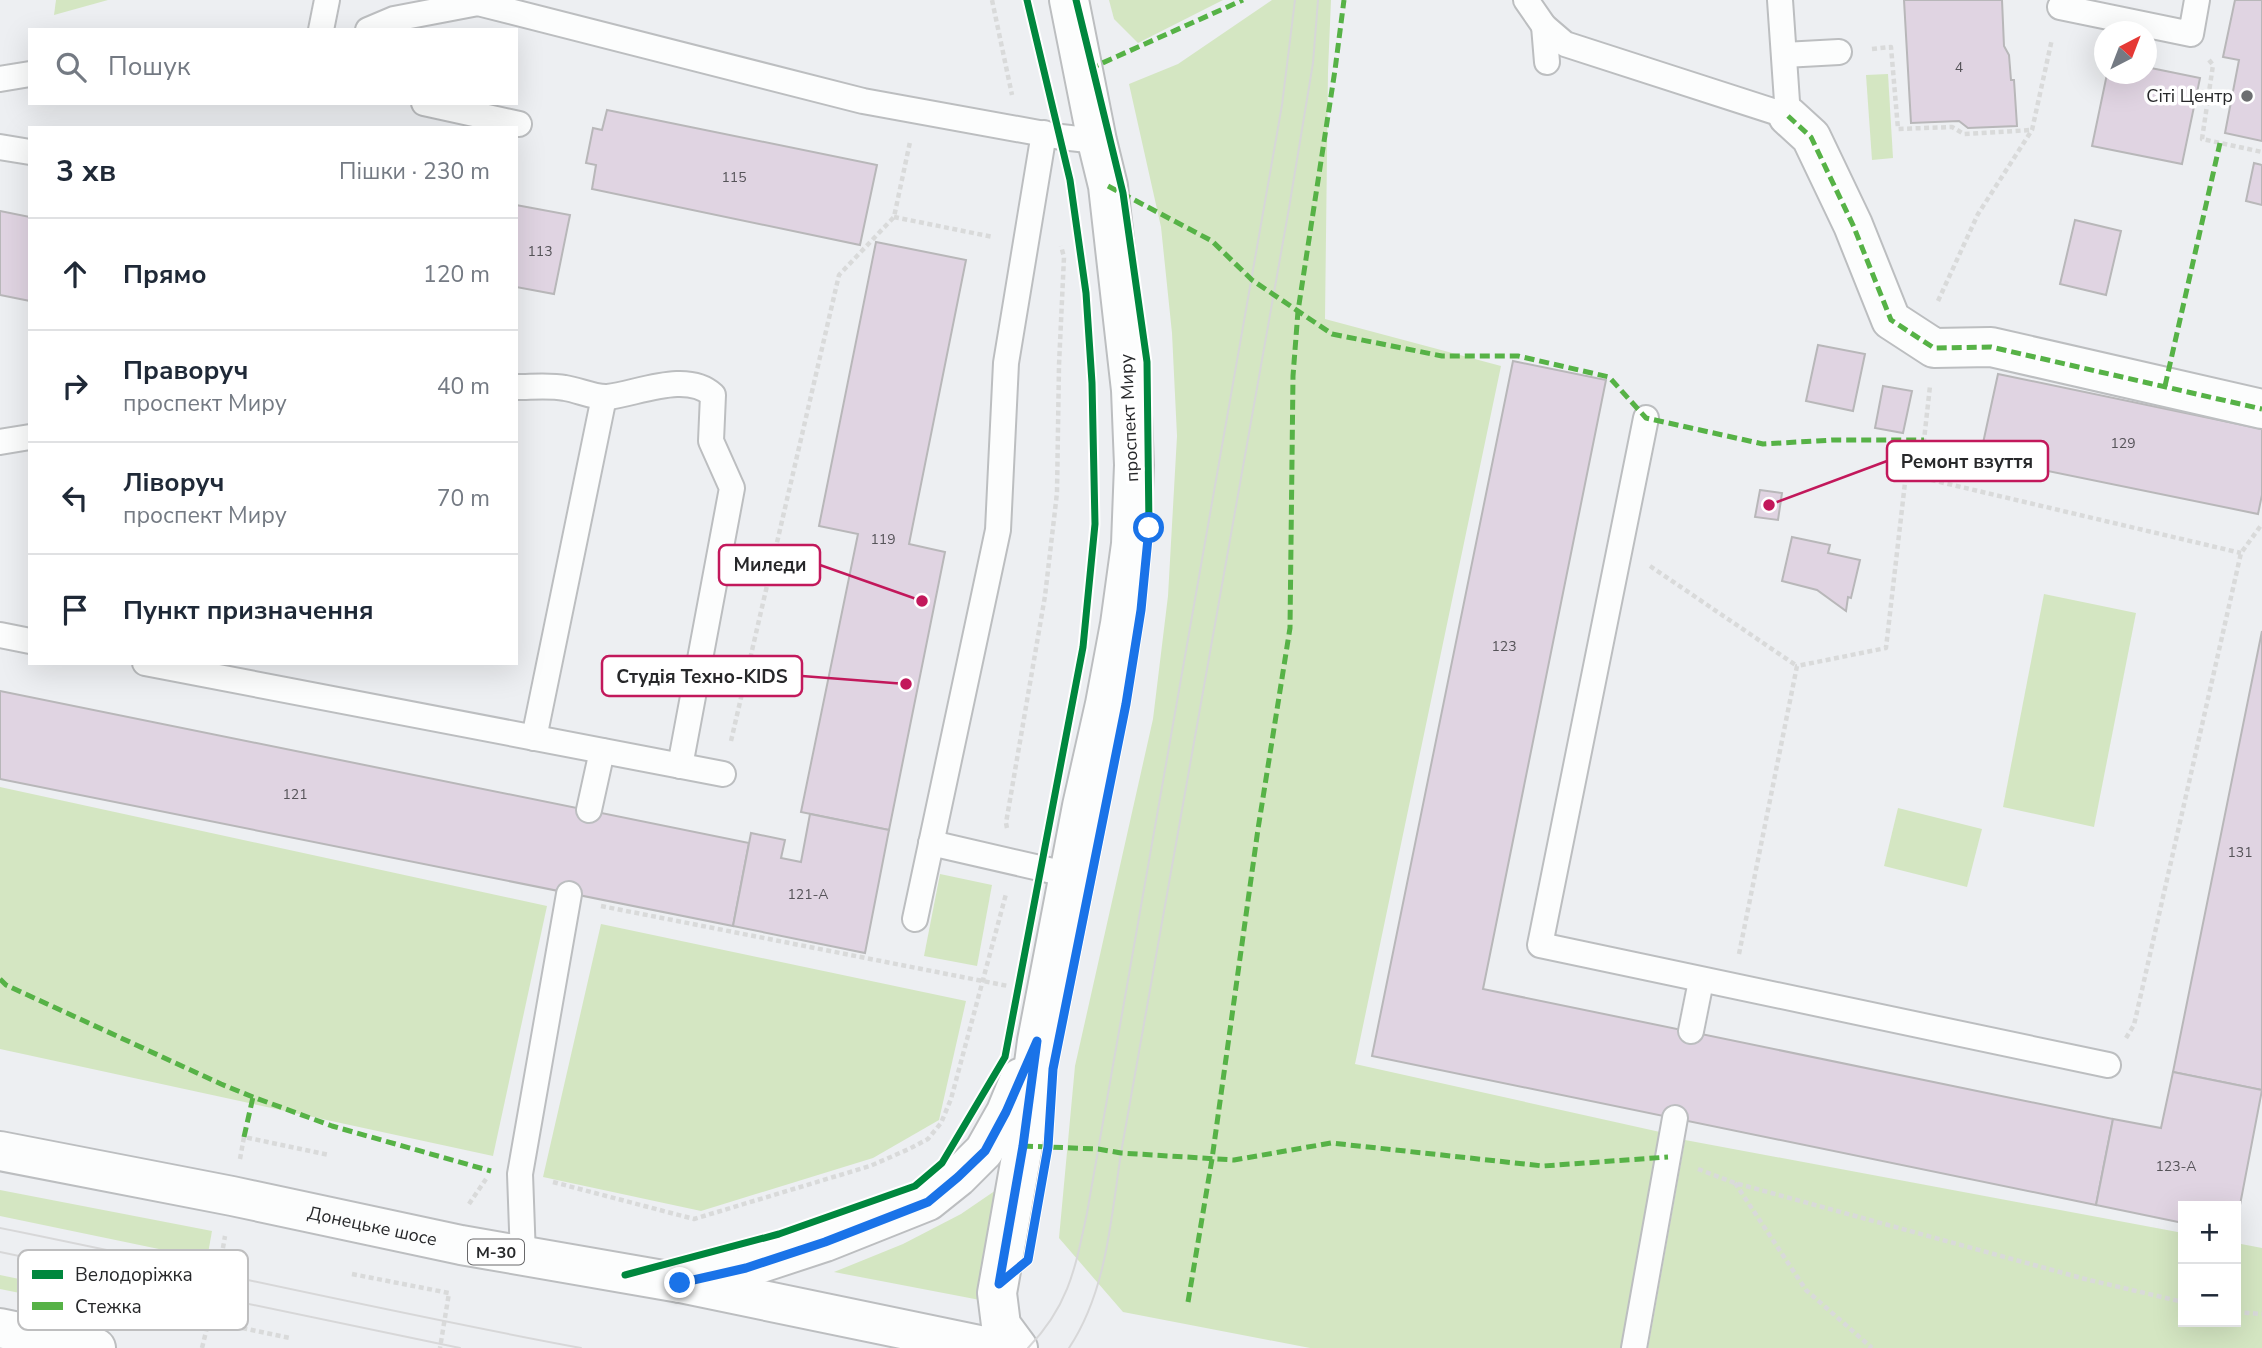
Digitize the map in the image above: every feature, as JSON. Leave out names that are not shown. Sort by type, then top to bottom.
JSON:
[{"type":"main road","name":"проспект Миру","points":[[1018,1348],[1001,1325],[998,1293],[1023,1146],[1037,1041],[1120,624],[1131,544],[1134,465],[1131,390],[1108,186],[1069,0]]},
{"type":"main road","points":[[1788,116],[1811,137],[1853,225],[1891,320],[1934,348],[1991,348],[2262,408]]},
{"type":"main road","name":"проспект Миру","points":[[680,1283],[759,1264],[850,1233],[928,1202],[985,1151],[1006,1112],[1037,1041]]},
{"type":"main road","name":"Донецьке шосе","points":[[0,1151],[523,1257],[680,1283],[993,1348]]},
{"type":"main road","points":[[0,1328],[96,1348]]},
{"type":"lane","points":[[321,28],[327,0]]},
{"type":"lane","points":[[1526,0],[1544,26],[1565,44],[1788,116],[1780,0]]},
{"type":"lane","points":[[2060,7],[2191,34],[2197,0]]},
{"type":"lane","points":[[373,28],[394,19],[478,3],[863,100],[1044,134],[1097,141]]},
{"type":"lane","points":[[1544,26],[1547,62]]},
{"type":"lane","points":[[1784,55],[1839,52]]},
{"type":"lane","points":[[0,79],[28,74]]},
{"type":"lane","points":[[433,105],[519,124]]},
{"type":"lane","points":[[915,919],[998,530],[1006,363],[1044,134]]},
{"type":"lane","points":[[0,147],[28,152]]},
{"type":"lane","points":[[518,387],[562,387],[604,397],[665,385],[695,384],[713,395],[711,441],[733,488],[680,766]]},
{"type":"lane","points":[[534,738],[604,397]]},
{"type":"lane","points":[[1646,418],[1540,945],[2108,1065]]},
{"type":"lane","points":[[0,442],[28,438]]},
{"type":"lane","points":[[0,635],[28,641]]},
{"type":"lane","points":[[155,665],[723,774]]},
{"type":"lane","points":[[589,810],[601,751]]},
{"type":"lane","points":[[931,843],[1070,875]]},
{"type":"lane","points":[[523,1257],[520,1174],[569,896]]},
{"type":"lane","points":[[1691,1031],[1702,981]]},
{"type":"lane","points":[[1634,1348],[1675,1118]]},
{"type":"path","points":[[1620,546],[1797,666],[1886,648],[1906,474],[1924,440],[1934,348],[1934,309],[1978,214],[2032,130],[2060,7]]},
{"type":"path","points":[[2191,34],[2213,65],[2202,139],[2262,152]]},
{"type":"path","points":[[1839,52],[1891,47],[1898,129],[1952,127],[1964,134],[2032,130]]},
{"type":"path","points":[[723,774],[839,275],[894,216],[917,111]]},
{"type":"path","points":[[894,216],[1026,244]]},
{"type":"path","points":[[1906,474],[2241,553]]},
{"type":"path","points":[[2108,1065],[2134,1025],[2241,553],[2262,524]]},
{"type":"path","points":[[1732,986],[1797,666]]},
{"type":"path","points":[[569,896],[1046,995]]},
{"type":"path","points":[[262,1142],[329,1155]]},
{"type":"path","points":[[1668,1157],[1735,1183],[2085,1279],[2178,1301]]},
{"type":"path","points":[[469,1205],[491,1171]]},
{"type":"path","points":[[1735,1183],[1806,1290],[1872,1348]]},
{"type":"path","points":[[352,1275],[449,1293],[440,1348]]},
{"type":"path","points":[[2241,1312],[2262,1314]]},
{"type":"path","points":[[248,1329],[290,1338]]},
{"type":"green space","points":[[56,0],[108,0],[54,15]]},
{"type":"green space","points":[[1109,0],[1223,0],[1138,43],[1114,19]]},
{"type":"green space","points":[[1272,0],[1331,0],[1325,319],[1501,366],[1355,1064],[1660,1132],[1624,1348],[1310,1348],[1123,1312],[1059,1238],[1075,1066],[1153,719],[1168,596],[1177,436],[1172,333],[1161,227],[1129,84],[1178,64]]},
{"type":"green space","points":[[1888,74],[1893,158],[1872,160],[1866,75]]},
{"type":"green space","points":[[2044,594],[2136,613],[2094,827],[2003,807]]},
{"type":"green space","points":[[0,787],[547,906],[493,1156],[0,1049]]},
{"type":"green space","points":[[1898,808],[1982,829],[1967,887],[1884,866]]},
{"type":"green space","points":[[940,874],[992,885],[977,966],[924,956]]},
{"type":"green space","points":[[601,924],[966,1001],[939,1120],[873,1158],[701,1211],[543,1177]]},
{"type":"green space","points":[[1685,1140],[2178,1232],[2178,1327],[2241,1327],[2241,1244],[2262,1248],[2262,1348],[1648,1348]]},
{"type":"green space","points":[[1002,1186],[980,1300],[834,1272],[903,1244],[961,1214]]},
{"type":"green space","points":[[0,1190],[212,1231],[209,1250],[164,1250],[0,1216]]},
{"type":"green space","points":[[0,1275],[18,1279],[18,1293],[0,1289]]},
{"type":"building","points":[[1904,0],[2002,0],[2004,46],[2009,55],[2011,80],[2014,80],[2017,126],[1968,128],[1959,121],[1911,123]]},
{"type":"building","name":"Сіті Центр","points":[[2235,0],[2262,0],[2262,141],[2225,133],[2239,60],[2223,57]]},
{"type":"building","points":[[2157,69],[2200,78],[2182,164],[2092,146],[2105,84],[2157,84]]},
{"type":"building","points":[[607,110],[877,165],[860,245],[592,189],[596,165],[586,163],[593,128],[602,130]]},
{"type":"building","points":[[2254,163],[2262,165],[2262,205],[2246,201]]},
{"type":"building","points":[[518,205],[570,215],[554,294],[518,287]]},
{"type":"building","points":[[0,211],[28,217],[28,301],[0,295]]},
{"type":"building","points":[[2075,220],[2121,231],[2106,295],[2060,284]]},
{"type":"building","points":[[876,242],[966,260],[909,544],[945,552],[889,830],[801,812],[858,534],[819,526]]},
{"type":"building","points":[[1818,345],[1865,354],[1853,411],[1806,401]]},
{"type":"building","points":[[1513,361],[1606,380],[1483,989],[2113,1119],[2096,1205],[1372,1056]]},
{"type":"building","points":[[1998,374],[2262,429],[2262,495],[2258,514],[1980,457]]},
{"type":"building","points":[[1883,386],[1912,391],[1903,433],[1875,428]]},
{"type":"building","points":[[1760,490],[1782,493],[1778,520],[1755,517]]},
{"type":"building","points":[[1792,537],[1830,545],[1828,553],[1860,560],[1846,611],[1817,590],[1782,581]]},
{"type":"building","points":[[2262,631],[2262,1090],[2173,1072]]},
{"type":"building","points":[[0,691],[749,843],[733,926],[0,779]]},
{"type":"building","points":[[810,814],[889,830],[865,953],[733,926],[751,833],[785,840],[781,858],[801,862]]},
{"type":"building","points":[[2173,1072],[2262,1090],[2241,1201],[2178,1201],[2178,1222],[2096,1205],[2113,1119],[2161,1128]]},
{"type":"tram line","points":[[1028,1348],[1062,1301],[1074,1269],[1087,1213],[1282,105],[1295,0]]},
{"type":"tram line","points":[[1069,1348],[1092,1303],[1106,1254],[1121,1153],[1289,208],[1313,63],[1318,0]]},
{"type":"tram line","points":[[0,1228],[104,1250]]},
{"type":"tram line","points":[[0,1252],[18,1256]]},
{"type":"tram line","points":[[248,1280],[581,1348]]},
{"type":"tram line","points":[[248,1304],[460,1348]]},
{"type":"marked path","points":[[1089,69],[1243,0]]},
{"type":"marked path","points":[[1188,1302],[1212,1159],[1258,829],[1290,628],[1293,376],[1298,311],[1344,0]]},
{"type":"marked path","points":[[1788,116],[1811,137],[1853,225],[1891,320],[1934,348],[1991,347],[2262,409]]},
{"type":"marked path","points":[[2165,386],[2220,143]]},
{"type":"marked path","points":[[1108,186],[1212,241],[1252,280],[1332,334],[1442,356],[1518,356],[1609,377],[1646,418],[1763,444],[1833,440],[1924,440]]},
{"type":"marked path","points":[[0,979],[6,985],[253,1097],[332,1126],[491,1171]]},
{"type":"marked path","points":[[244,1137],[253,1097]]},
{"type":"marked path","points":[[1023,1146],[1234,1160],[1331,1143],[1543,1166],[1668,1157]]},
{"type":"cycle path","points":[[625,1275],[779,1234],[915,1186],[942,1163],[1005,1057],[1083,647],[1095,524],[1092,383],[1086,293],[1070,180],[1027,0]]},
{"type":"cycle path","points":[[999,1284],[1028,1260],[1048,1147],[1053,1069],[1126,704],[1141,610],[1149,528],[1147,362],[1123,193],[1076,0]]},
{"type":"place","name":"Сіті Центр","points":[[2247,96]]},
{"type":"place","name":"Ремонт взуття","points":[[1769,505]]},
{"type":"place","name":"Миледи","points":[[922,601]]},
{"type":"place","name":"Студія Техно-KIDS","points":[[906,684]]},
{"type":"route","points":[[680,1283],[746,1268],[825,1242],[928,1202],[985,1151],[1006,1112],[1037,1041],[1023,1146],[999,1284],[1028,1260],[1048,1147],[1053,1069],[1126,704],[1141,610],[1149,528]]}]
